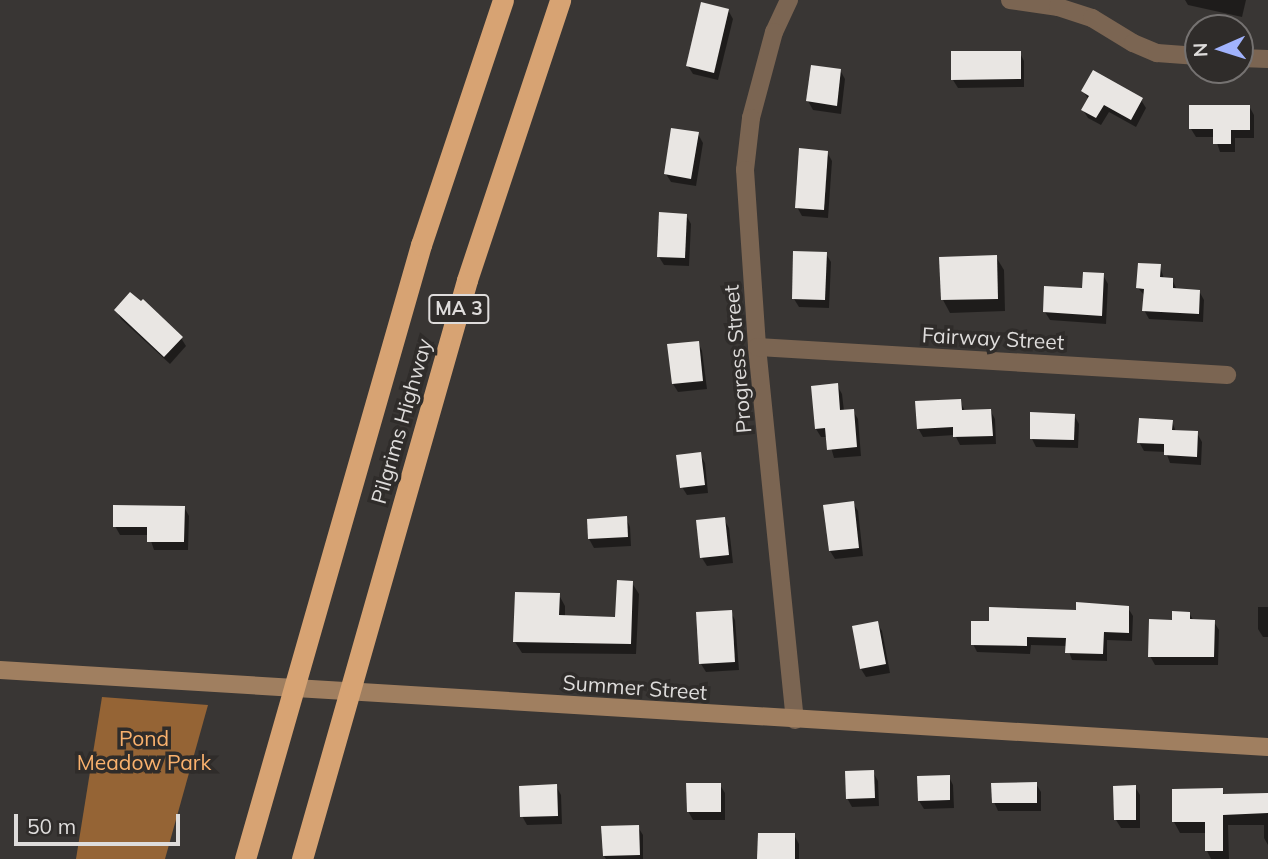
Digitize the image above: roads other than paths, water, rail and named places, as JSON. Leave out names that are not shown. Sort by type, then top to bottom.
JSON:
[{"type":"highway","name":"Pilgrims Highway","points":[[245,859],[421,244],[503,0]]},
{"type":"highway","name":"Pilgrims Highway","points":[[302,859],[479,241],[560,0]]},
{"type":"street","name":"Progress Street","points":[[789,0],[774,32],[751,118],[745,170],[757,347],[796,720]]},
{"type":"street","points":[[1010,0],[1058,7],[1092,18],[1133,43],[1157,53],[1184,55]]},
{"type":"street","name":"Fairway Street","points":[[757,347],[1227,375]]},
{"type":"street","name":"Summer Street","points":[[0,670],[1268,747]]},
{"type":"park label","name":"Pond Meadow Park","points":[[144,750]]}]
